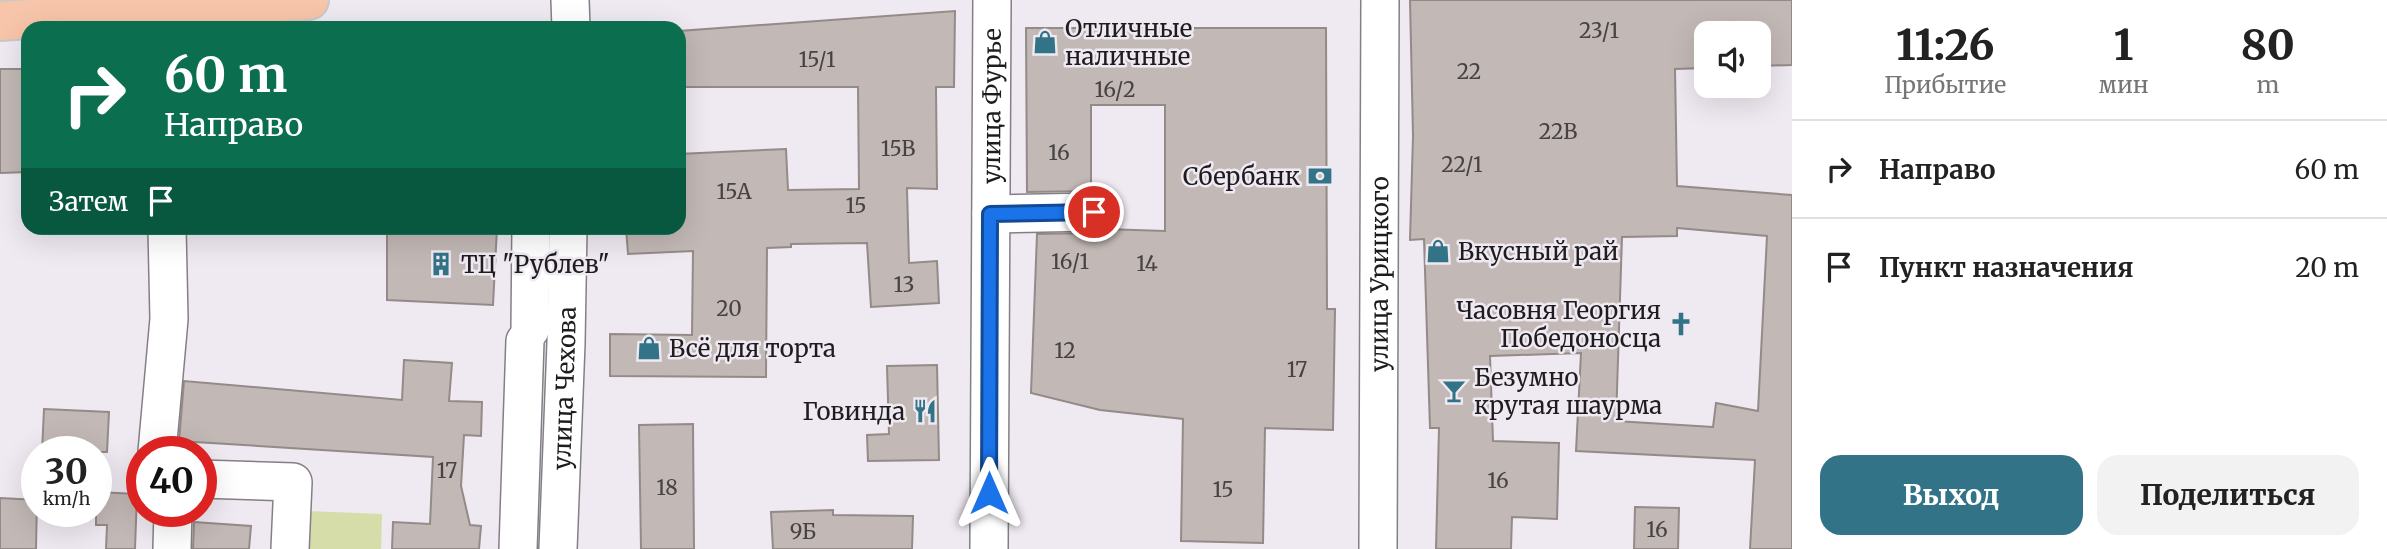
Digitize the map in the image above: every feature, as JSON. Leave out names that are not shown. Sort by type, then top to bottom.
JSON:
[{"type":"main road","points":[[0,21],[310,0]]},
{"type":"street","points":[[570,0],[571,21]]},
{"type":"street","name":"улица Фурье","points":[[989,549],[992,0]]},
{"type":"street","name":"улица Урицкого","points":[[1378,549],[1380,0]]},
{"type":"street","points":[[990,214],[1094,212]]},
{"type":"street","points":[[158,436],[169,319],[167,235]]},
{"type":"street","points":[[518,549],[531,235]]},
{"type":"street","name":"улица Чехова","points":[[558,549],[568,235]]},
{"type":"street","points":[[217,480],[293,482],[290,549]]},
{"type":"street","points":[[172,549],[173,527]]},
{"type":"green space","points":[[307,511],[382,514],[381,549],[306,549]]},
{"type":"building","points":[[1410,0],[1792,0],[1792,65],[1771,66],[1771,21],[1694,21],[1694,68],[1675,69],[1677,186],[1792,195],[1792,549],[1750,549],[1755,460],[1576,451],[1581,353],[1490,356],[1493,441],[1559,443],[1557,519],[1512,517],[1511,549],[1436,549],[1439,428],[1430,428],[1424,239],[1410,240],[1413,136]],"holes":[[[1677,228],[1767,236],[1758,411],[1716,403],[1713,427],[1616,421],[1622,237],[1677,236]]]},
{"type":"building","points":[[955,11],[954,87],[936,87],[937,189],[907,188],[909,263],[937,261],[939,303],[871,307],[867,243],[791,244],[791,247],[767,248],[766,377],[610,376],[610,334],[692,335],[693,251],[628,254],[627,235],[686,235],[686,154],[786,149],[788,190],[859,189],[858,87],[686,87],[686,30]]},
{"type":"building","points":[[1026,28],[1326,28],[1327,309],[1335,309],[1333,430],[1265,428],[1263,543],[1181,541],[1183,419],[1100,410],[1031,393],[1037,234],[1094,233],[1105,229],[1165,231],[1165,105],[1091,105],[1091,191],[1027,192]]},
{"type":"building","points":[[0,69],[21,69],[21,172],[0,173]]},
{"type":"building","name":"ТЦ \"Рублев\"","points":[[387,235],[497,235],[493,305],[387,300]]},
{"type":"building","points":[[404,360],[452,363],[449,401],[482,402],[481,436],[464,435],[461,486],[470,525],[481,526],[479,549],[392,549],[393,522],[430,524],[433,457],[217,443],[217,436],[179,436],[184,381],[402,400]]},
{"type":"building","points":[[937,365],[939,460],[868,461],[867,435],[889,434],[887,366]]},
{"type":"building","points":[[44,409],[109,412],[108,436],[43,436]]},
{"type":"building","points":[[693,424],[694,549],[641,549],[639,425]]},
{"type":"building","points":[[112,493],[126,493],[126,527],[136,527],[135,549],[106,549],[107,527],[112,527]]},
{"type":"building","points":[[0,498],[21,499],[21,527],[36,527],[36,549],[0,549]]},
{"type":"building","points":[[1635,507],[1679,508],[1678,549],[1634,549]]},
{"type":"building","points":[[833,510],[833,515],[913,516],[912,549],[773,549],[771,512]]},
{"type":"building","points":[[217,524],[251,526],[249,549],[193,549],[194,527],[217,527]]},
{"type":"place","name":"Отличные наличные","points":[[1045,42]]},
{"type":"place","name":"Сбербанк","points":[[1320,176]]},
{"type":"place","name":"Вкусный рай","points":[[1438,251]]},
{"type":"place","name":"ТЦ \"Рублев\"","points":[[441,264]]},
{"type":"place","name":"Часовня Георгия Победоносца","points":[[1681,324]]},
{"type":"place","name":"Всё для торта","points":[[649,348]]},
{"type":"place","name":"Безумно крутая шаурма","points":[[1454,391]]},
{"type":"place","name":"Говинда","points":[[925,411]]},
{"type":"route","points":[[989,493],[990,214],[1094,212]]}]
